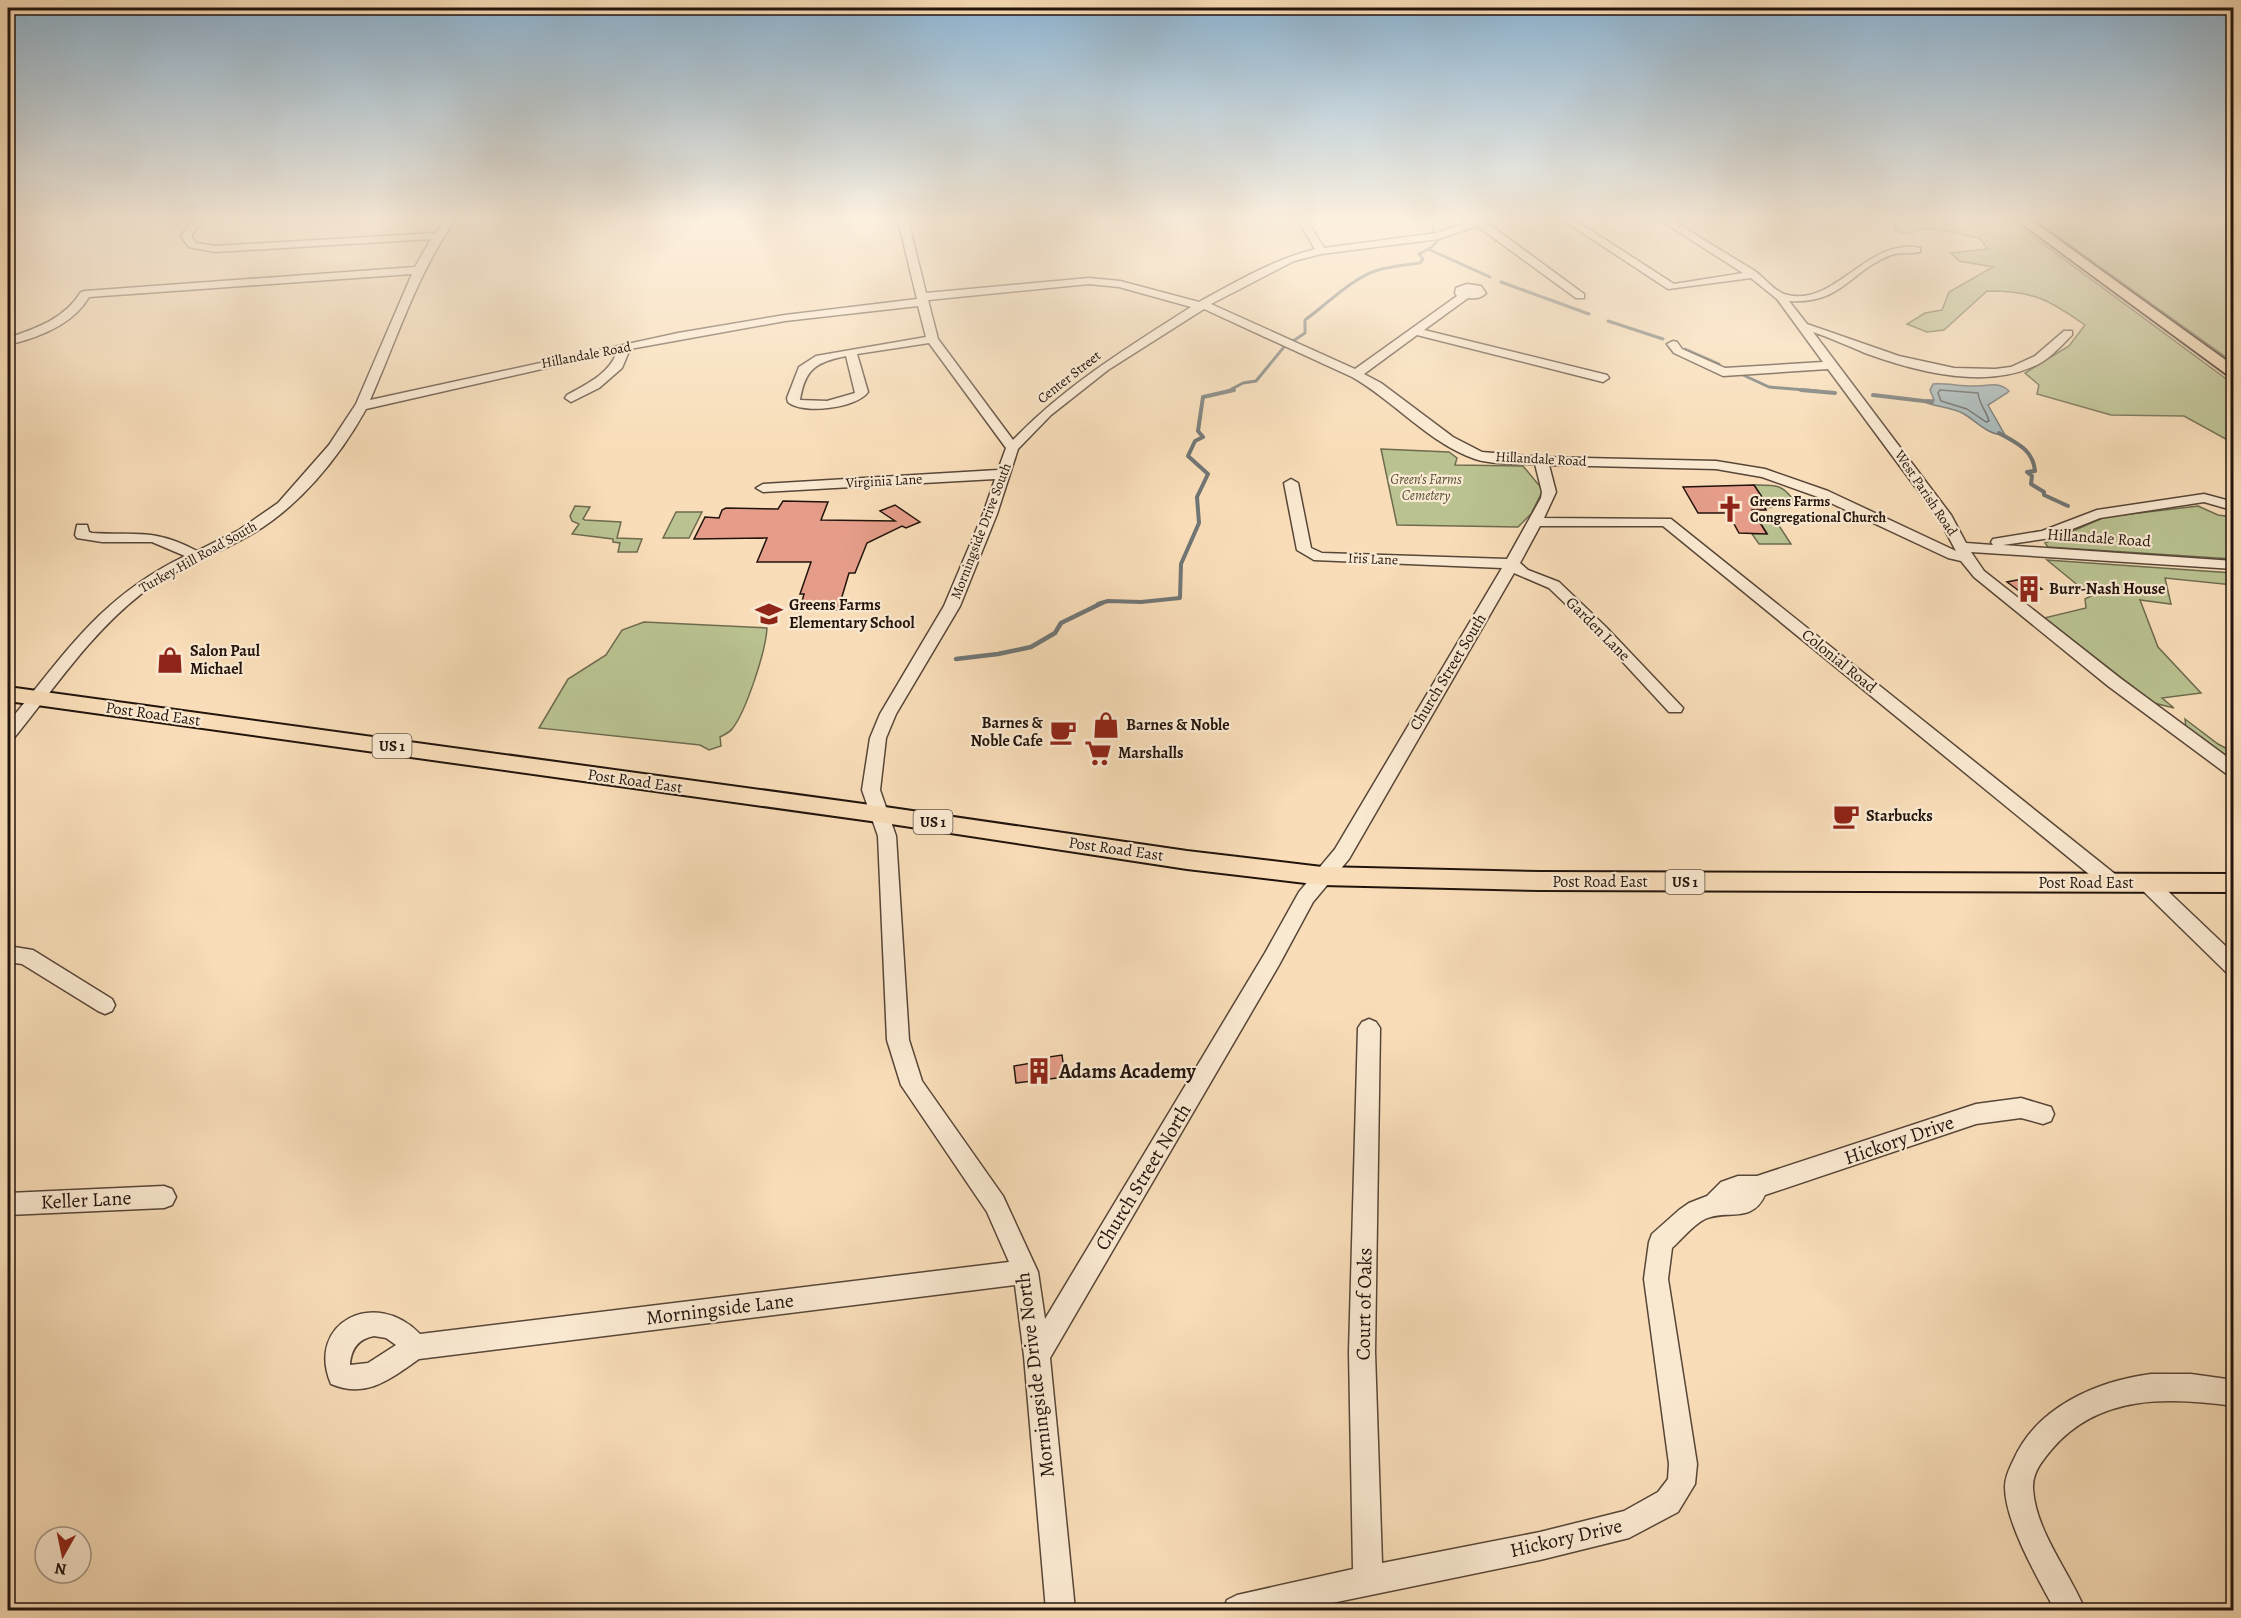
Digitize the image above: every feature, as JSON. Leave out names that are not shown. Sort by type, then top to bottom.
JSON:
[{"type":"main road","points":[[2127,296],[2234,373]]},
{"type":"main road","name":"Post Road East","points":[[8,694],[878,814],[1187,860],[1322,876],[1518,881],[2234,883]]},
{"type":"street","points":[[8,342],[62,319],[82,303],[85,296]]},
{"type":"street","name":"Turkey Hill Road South","points":[[8,734],[68,660],[122,602],[153,579],[249,531],[286,504],[315,470],[361,406],[407,296]]},
{"type":"street","name":"Morningside Drive South","points":[[878,814],[871,790],[871,776],[880,733],[888,714],[952,606],[1005,474],[1012,448],[932,339],[920,296]]},
{"type":"street","name":"Hillandale Road","points":[[361,406],[530,366],[625,347],[785,318],[954,296]]},
{"type":"street","name":"Hillandale Road","points":[[1167,296],[1205,304],[1356,374],[1377,386],[1461,448],[1480,456],[1716,465],[1758,471],[1823,494],[1953,555],[1967,548],[2234,565]]},
{"type":"street","name":"Center Street","points":[[1012,448],[1047,412],[1104,368],[1220,296]]},
{"type":"street","points":[[1356,374],[1464,296]]},
{"type":"street","points":[[1781,297],[1818,296]]},
{"type":"street","name":"West Parish Road","points":[[1781,297],[1805,327],[1830,365],[1894,445],[1967,548],[1979,574],[2179,732],[2234,771]]},
{"type":"street","points":[[1805,327],[1820,330],[1878,354],[1957,372],[2014,369],[2028,365],[2068,333]]},
{"type":"street","points":[[1416,331],[1603,378]]},
{"type":"street","points":[[851,352],[862,392],[860,396],[838,402],[802,404],[794,402],[793,398],[805,367],[820,358],[851,352],[932,339]]},
{"type":"street","points":[[1673,344],[1673,348],[1678,351],[1723,372],[1830,365]]},
{"type":"street","points":[[571,398],[595,385],[618,366],[625,347]]},
{"type":"street","name":"Church Street South","points":[[1322,876],[1342,854],[1535,522],[1550,492],[1541,460]]},
{"type":"street","name":"Virginia Lane","points":[[764,488],[1005,474]]},
{"type":"street","name":"Iris Lane","points":[[1291,483],[1304,550],[1309,554],[1319,557],[1512,564]]},
{"type":"street","points":[[1967,548],[2045,536],[2097,514],[2204,498],[2225,504]]},
{"type":"street","name":"Colonial Road","points":[[1535,522],[1666,522],[2113,883]]},
{"type":"street","points":[[82,528],[82,535],[93,538],[162,540],[196,556]]},
{"type":"street","name":"Garden Lane","points":[[1512,564],[1523,573],[1554,585],[1601,630],[1675,708]]},
{"type":"street","name":"Morningside Drive North","points":[[878,814],[886,836],[898,1040],[912,1085],[995,1204],[1026,1272],[1037,1356],[1059,1611]]},
{"type":"street","name":"Church Street North","points":[[1037,1356],[1272,959],[1306,897],[1322,876]]},
{"type":"street","points":[[2147,883],[2234,968]]},
{"type":"street","points":[[8,954],[26,956],[105,1005]]},
{"type":"street","name":"Court of Oaks","points":[[1368,1580],[1362,1352],[1369,1028]]},
{"type":"street","name":"Hickory Drive","points":[[1238,1611],[1368,1580],[1540,1546],[1629,1524],[1668,1502],[1681,1484],[1683,1464],[1656,1279],[1661,1242],[1697,1210],[1716,1203],[1725,1206],[1746,1202],[1754,1196],[1757,1187],[1976,1113],[2021,1108],[2043,1114]]},
{"type":"street","name":"Keller Lane","points":[[8,1204],[164,1197]]},
{"type":"street","name":"Morningside Lane","points":[[415,1347],[1026,1272]]},
{"type":"street","points":[[2070,1611],[2039,1546],[2019,1490],[2020,1475],[2030,1456],[2043,1439],[2061,1422],[2092,1401],[2112,1393],[2156,1385],[2198,1387],[2234,1393]]},
{"type":"green space","points":[[1948,296],[1982,296],[1944,330],[1927,332],[1907,324],[1925,313],[1942,310]]},
{"type":"green space","points":[[2031,296],[2113,296],[2233,384],[2233,443],[2184,416],[2111,415],[2037,394],[2039,385],[2025,373],[2069,346],[2085,325],[2040,298]]},
{"type":"green space","points":[[2140,296],[2233,296],[2234,305],[2230,306],[2233,309],[2233,362]]},
{"type":"green space","name":"Green's Farms Cemetery","points":[[1381,449],[1449,452],[1457,458],[1455,465],[1523,466],[1543,490],[1531,514],[1518,527],[1397,525]]},
{"type":"green space","points":[[1754,485],[1769,485],[1784,489],[1797,505],[1765,508],[1760,500],[1763,499]]},
{"type":"green space","points":[[575,506],[590,507],[583,519],[585,520],[621,522],[617,538],[642,539],[637,552],[618,552],[620,543],[613,542],[613,539],[572,534],[579,524],[572,521],[570,516]]},
{"type":"green space","points":[[2198,506],[2218,515],[2233,517],[2233,559],[2048,547],[2045,543],[2105,517]]},
{"type":"green space","points":[[676,512],[702,512],[689,538],[663,538]]},
{"type":"green space","points":[[1757,518],[1774,518],[1791,544],[1759,544],[1752,534],[1767,533]]},
{"type":"green space","points":[[2047,560],[2233,573],[2233,585],[2165,578],[2171,604],[2140,600],[2158,647],[2201,693],[2162,698],[2174,708],[2154,703],[2044,618],[2086,608],[2085,599],[2091,596]]},
{"type":"green space","points":[[644,622],[767,628],[763,651],[749,695],[732,729],[720,737],[721,746],[709,750],[700,745],[539,728],[568,679],[606,655],[622,630]]},
{"type":"green space","points":[[2185,719],[2218,744],[2233,752],[2233,761],[2186,728]]},
{"type":"water","points":[[1933,384],[1996,385],[2005,388],[2009,391],[1988,405],[2005,435],[1988,431],[1960,412],[1927,403],[1927,400],[1934,400],[1930,390]]},
{"type":"building","name":"Greens Farms Congregational Church","points":[[1754,485],[1764,500],[1760,500],[1766,510],[1752,510],[1767,534],[1739,533],[1728,513],[1698,513],[1683,487]]},
{"type":"building","name":"Greens Farms Elementary School","points":[[783,501],[828,502],[821,520],[895,521],[880,511],[895,505],[920,522],[906,528],[902,526],[867,543],[855,573],[849,573],[838,610],[800,609],[804,594],[800,594],[811,562],[757,562],[767,538],[694,539],[705,517],[719,518],[722,510],[726,508],[778,509]]},
{"type":"building","name":"Burr-Nash House","points":[[2027,578],[2042,589],[2022,593],[2007,582]]},
{"type":"building","name":"Adams Academy","points":[[1062,1055],[1065,1077],[1016,1083],[1014,1066]]},
{"type":"waterway","points":[[1228,391],[1243,383],[1256,381],[1284,347],[1305,333],[1305,320],[1336,296]]},
{"type":"waterway","points":[[1538,296],[1589,314]]},
{"type":"waterway","points":[[1608,321],[1663,339]]},
{"type":"waterway","points":[[1685,349],[1719,364]]},
{"type":"waterway","points":[[1743,375],[1769,387],[1817,391]]},
{"type":"waterway","points":[[1098,604],[1108,601],[1141,602],[1180,598],[1181,564],[1199,523],[1197,497],[1208,474],[1188,456],[1195,441],[1203,437],[1198,431],[1203,397],[1234,390]]},
{"type":"waterway","points":[[1801,390],[1835,393]]},
{"type":"waterway","points":[[1873,395],[1932,402]]},
{"type":"waterway","points":[[1999,433],[2023,448],[2031,457],[2035,471],[2027,472],[2032,476],[2031,484],[2044,492],[2044,495],[2068,506]]},
{"type":"waterway","points":[[956,659],[1031,647],[1055,633],[1061,623],[1102,603]]},
{"type":"place","name":"Greens Farms Congregational Church","points":[[1730,509]]},
{"type":"place","name":"Burr-Nash House","points":[[2029,589]]},
{"type":"place","name":"Greens Farms Elementary School","points":[[769,614]]},
{"type":"place","name":"Salon Paul Michael","points":[[170,660]]},
{"type":"place","name":"Barnes & Noble","points":[[1106,725]]},
{"type":"place","name":"Barnes & Noble Cafe","points":[[1063,732]]},
{"type":"place","name":"Marshalls","points":[[1098,753]]},
{"type":"place","name":"Starbucks","points":[[1846,816]]},
{"type":"place","name":"Adams Academy","points":[[1039,1071]]}]
